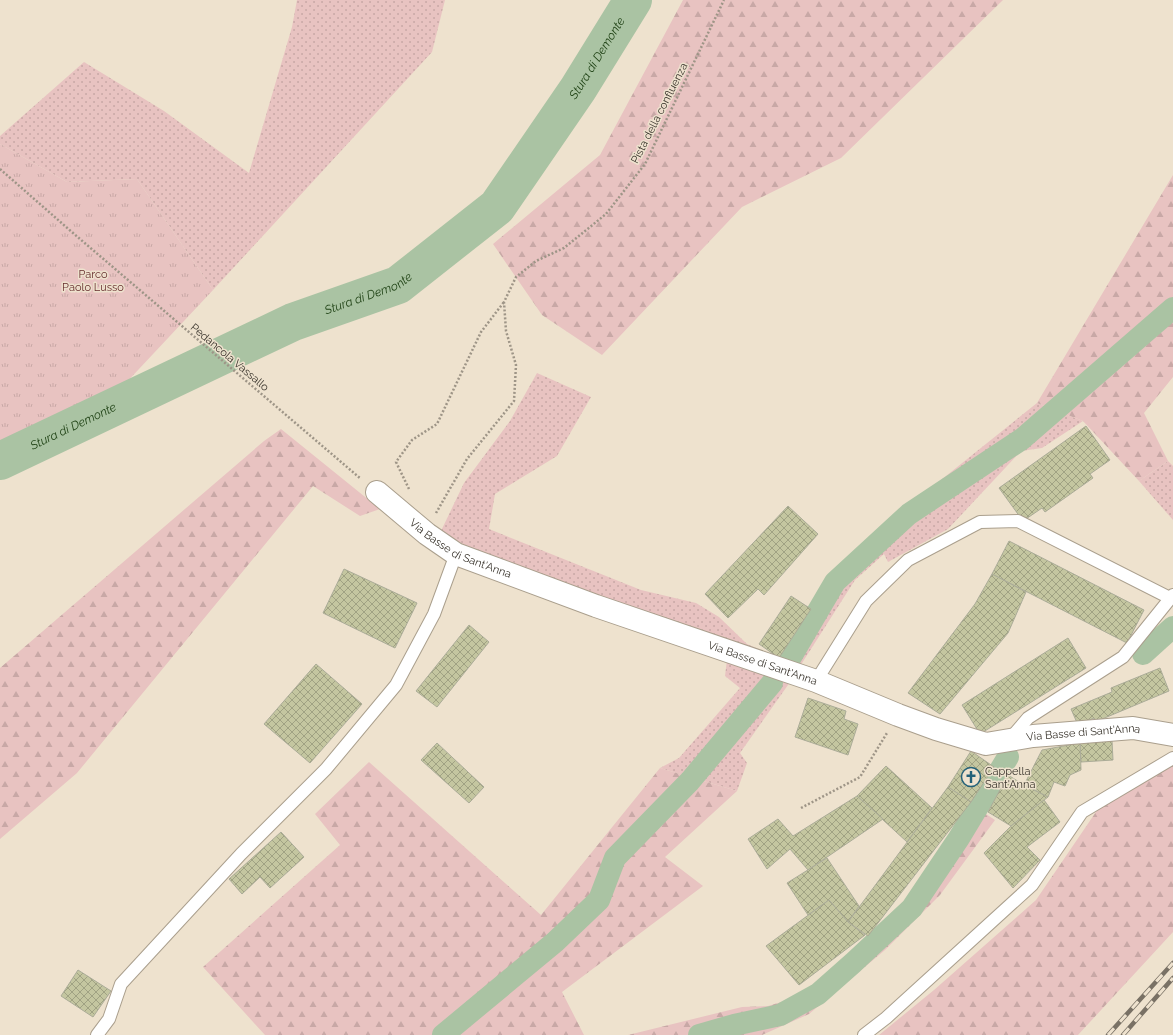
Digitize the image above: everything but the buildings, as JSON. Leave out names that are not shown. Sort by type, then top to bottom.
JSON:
[{"type":"street","name":"Via Basse di Sant'Anna","points":[[377,492],[427,534],[456,554],[596,606],[816,681],[898,716],[936,729],[986,744],[1033,736],[1133,728],[1173,735]]},
{"type":"lane","points":[[816,681],[866,601],[908,560],[980,522],[1018,521],[1172,597],[1123,657],[1028,718],[1008,741]]},
{"type":"lane","points":[[97,1035],[109,1019],[122,984],[241,854],[326,769],[396,685],[434,614],[456,554]]},
{"type":"lane","points":[[864,1035],[886,1018],[1032,885],[1082,812],[1173,758]]},
{"type":"path","name":"Pista della confluenza","points":[[427,534],[439,507],[467,459],[514,401],[516,365],[506,331],[504,302],[516,277],[536,261],[564,248],[606,214],[645,164],[724,0]]},
{"type":"path","name":"Pedancola Vassallo","points":[[0,169],[73,234],[377,492]]},
{"type":"path","points":[[410,491],[396,462],[412,440],[437,424],[481,332],[504,302]]},
{"type":"path","points":[[801,808],[860,776],[887,733]]},
{"type":"green space","points":[[297,0],[445,0],[432,52],[213,290],[137,179],[67,182],[0,144],[0,136],[84,62],[164,111],[249,173],[292,27]]},
{"type":"green space","points":[[683,0],[1003,0],[841,158],[742,207],[602,355],[542,315],[493,244],[600,155]]},
{"type":"green space","name":"Parco Paolo Lusso","points":[[0,144],[67,182],[137,179],[213,290],[124,385],[0,454]]},
{"type":"green space","points":[[1173,175],[1173,377],[1144,413],[1168,461],[1139,481],[1083,421],[1037,403]]},
{"type":"green space","points":[[537,373],[591,397],[557,456],[495,494],[489,529],[641,590],[696,603],[719,617],[747,644],[779,658],[811,609],[831,573],[906,508],[1037,403],[1083,421],[1042,448],[1021,451],[948,529],[888,562],[884,554],[855,580],[788,685],[740,753],[747,763],[737,791],[660,768],[679,758],[740,688],[725,676],[729,644],[490,560],[441,531],[464,483],[510,421]]},
{"type":"green space","points":[[281,429],[380,509],[360,516],[313,486],[77,773],[0,839],[0,668],[264,441]]},
{"type":"green space","points":[[1168,461],[1173,466],[1173,520],[1139,481]]},
{"type":"green space","points":[[1173,761],[1173,932],[1078,1035],[879,1035],[934,990],[1036,900],[1100,806]]},
{"type":"green space","points":[[369,762],[541,915],[660,768],[737,791],[665,857],[703,886],[562,992],[584,1035],[265,1035],[203,967],[340,845],[315,814]]},
{"type":"green space","points":[[974,806],[995,820],[940,895],[885,950],[809,1014],[762,1035],[628,1035],[742,1007],[768,1006],[801,996],[870,943],[904,901]]},
{"type":"waterway","name":"Stura di Demonte","points":[[0,461],[293,322],[398,285],[497,207],[578,89],[633,0]]},
{"type":"waterway","points":[[788,662],[835,582],[909,514],[1022,439],[1173,308]]},
{"type":"waterway","points":[[1143,654],[1173,627]]},
{"type":"waterway","points":[[443,1035],[555,942],[599,900],[615,858],[690,781],[772,683]]},
{"type":"waterway","points":[[699,1035],[734,1025],[780,1015],[818,994],[853,963],[912,908],[959,838],[1008,757]]},
{"type":"railway","points":[[1108,1035],[1173,963]]},
{"type":"railway","points":[[1123,1035],[1173,978]]},
{"type":"place","name":"Cappella Sant'Anna","points":[[971,777]]}]
